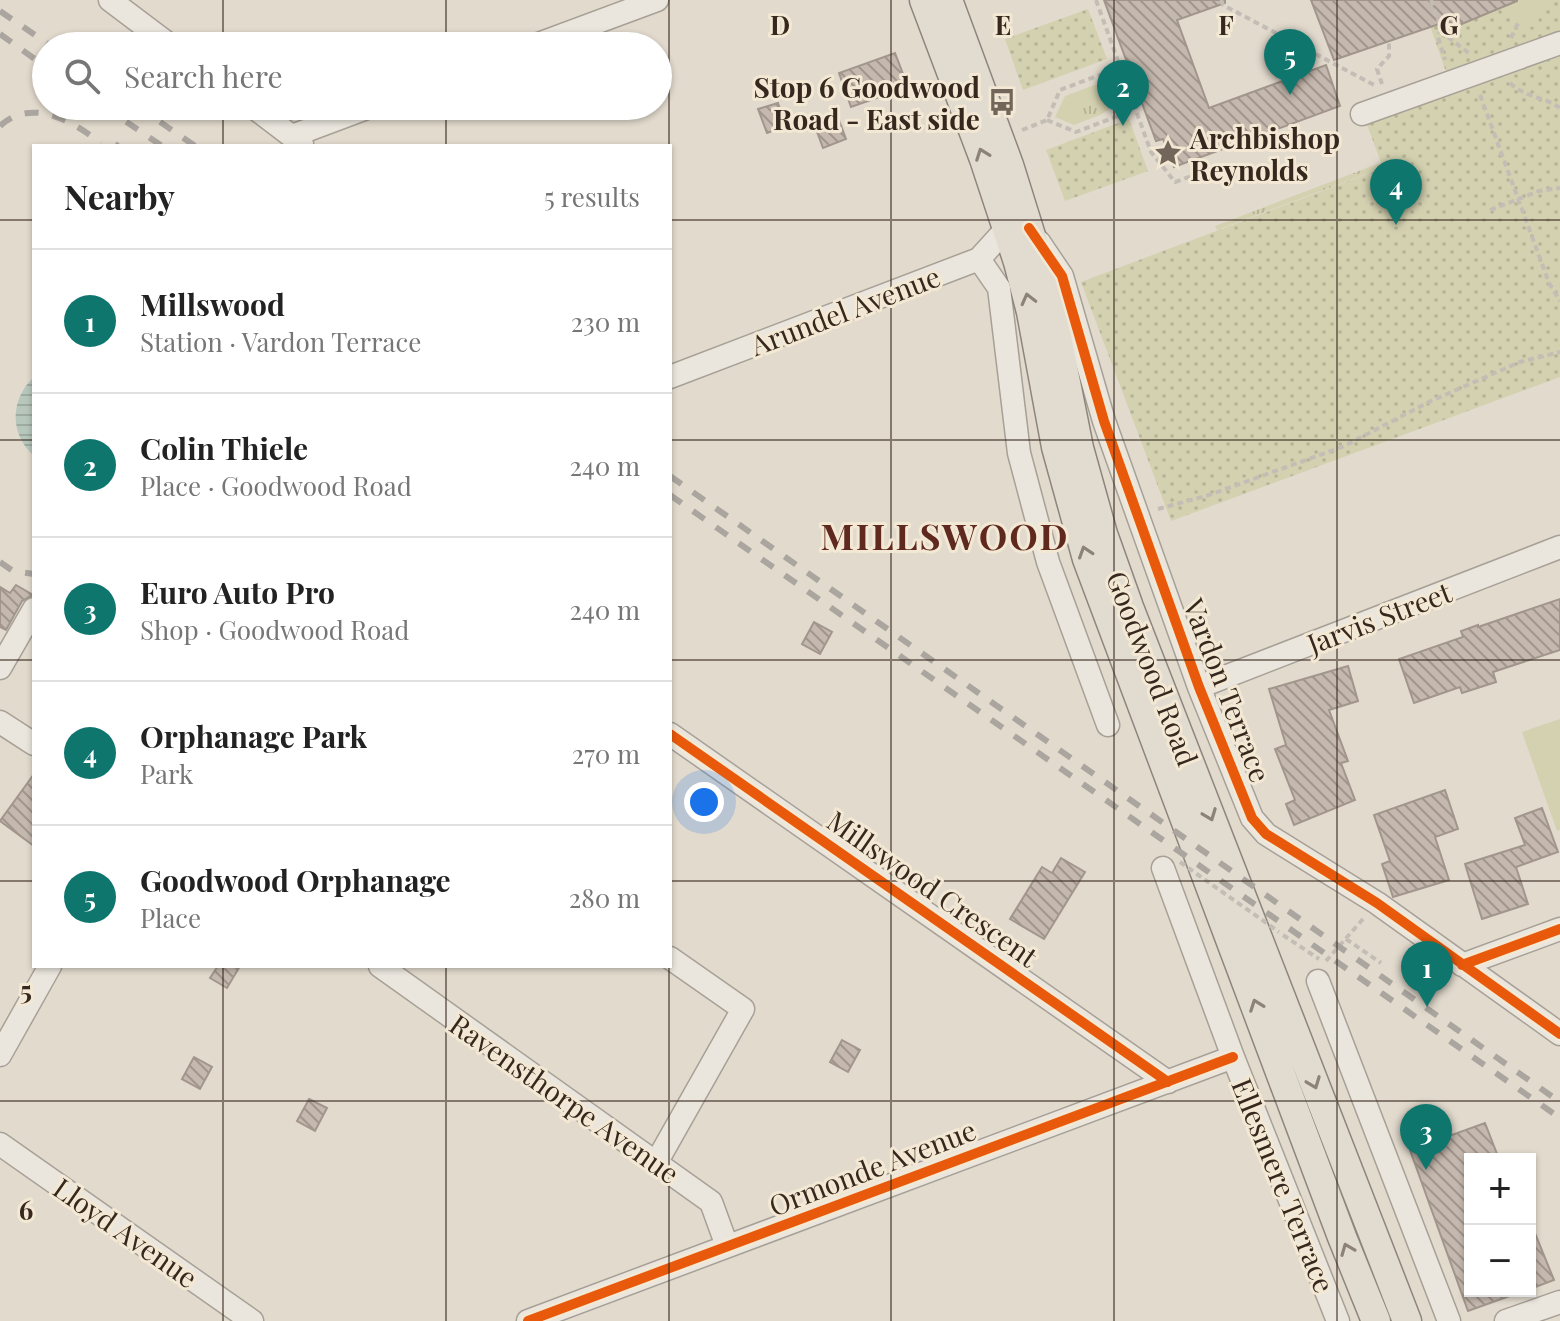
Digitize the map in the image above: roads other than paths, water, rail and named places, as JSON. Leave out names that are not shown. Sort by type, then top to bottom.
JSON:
[{"type":"main road","name":"Goodwood Road","points":[[924,0],[1018,228],[1047,287],[1090,491],[1129,607],[1407,1321]]},
{"type":"main road","name":"Goodwood Road","points":[[948,0],[1009,165],[1031,312],[1056,447],[1087,559],[1376,1321]]},
{"type":"street","points":[[110,0],[152,32]]},
{"type":"street","points":[[571,32],[657,0]]},
{"type":"street","points":[[1362,114],[1463,78],[1499,56],[1560,43]]},
{"type":"street","points":[[271,120],[299,141],[343,120]]},
{"type":"street","name":"Arundel Avenue","points":[[672,376],[979,259],[1018,228]]},
{"type":"street","name":"Vardon Terrace","points":[[1018,228],[1062,276],[1104,421],[1199,687],[1252,818],[1266,834],[1377,903],[1560,1034]]},
{"type":"street","points":[[979,259],[999,288],[1019,453],[1048,562],[1108,725]]},
{"type":"street","points":[[1073,413],[1089,409],[1104,421]]},
{"type":"street","name":"Jarvis Street","points":[[1199,687],[1560,547]]},
{"type":"street","points":[[0,668],[32,612]]},
{"type":"street","points":[[0,722],[32,743]]},
{"type":"street","name":"Millswood Crescent","points":[[672,735],[1168,1082]]},
{"type":"street","name":"Ellesmere Terrace","points":[[1172,865],[1233,1057],[1338,1321]]},
{"type":"street","points":[[1462,965],[1560,929]]},
{"type":"street","points":[[656,1163],[743,1009],[672,959]]},
{"type":"street","points":[[0,1055],[49,968]]},
{"type":"street","name":"Ravensthorpe Avenue","points":[[383,968],[711,1202],[727,1246]]},
{"type":"street","points":[[1321,972],[1449,1321]]},
{"type":"street","name":"Ormonde Avenue","points":[[528,1321],[1233,1057]]},
{"type":"street","name":"Lloyd Avenue","points":[[0,1144],[252,1321]]},
{"type":"street","points":[[1506,1321],[1560,1302]]},
{"type":"railway","points":[[0,11],[32,33]]},
{"type":"railway","points":[[0,34],[32,57]]},
{"type":"railway","points":[[0,126],[12,118],[32,113]]},
{"type":"railway","points":[[65,120],[101,143]]},
{"type":"railway","points":[[124,120],[159,144]]},
{"type":"railway","points":[[157,120],[192,144]]},
{"type":"railway","points":[[672,477],[1560,1102]]},
{"type":"railway","points":[[672,496],[1560,1118]]},
{"type":"railway","points":[[0,562],[13,571],[32,574]]},
{"type":"place","name":"Goodwood Orphanage","points":[[1290,95]]},
{"type":"place","name":"Stop 6 Goodwood Road - East side","points":[[1002,102]]},
{"type":"place","name":"Colin Thiele","points":[[1123,126]]},
{"type":"place","name":"Archbishop Reynolds","points":[[1168,153]]},
{"type":"place","name":"Orphanage Park","points":[[1396,225]]},
{"type":"place","name":"Millswood","points":[[1427,1007]]},
{"type":"place","name":"Euro Auto Pro","points":[[1426,1170]]},
{"type":"district","name":"MILLSWOOD","points":[[945,535]]}]
